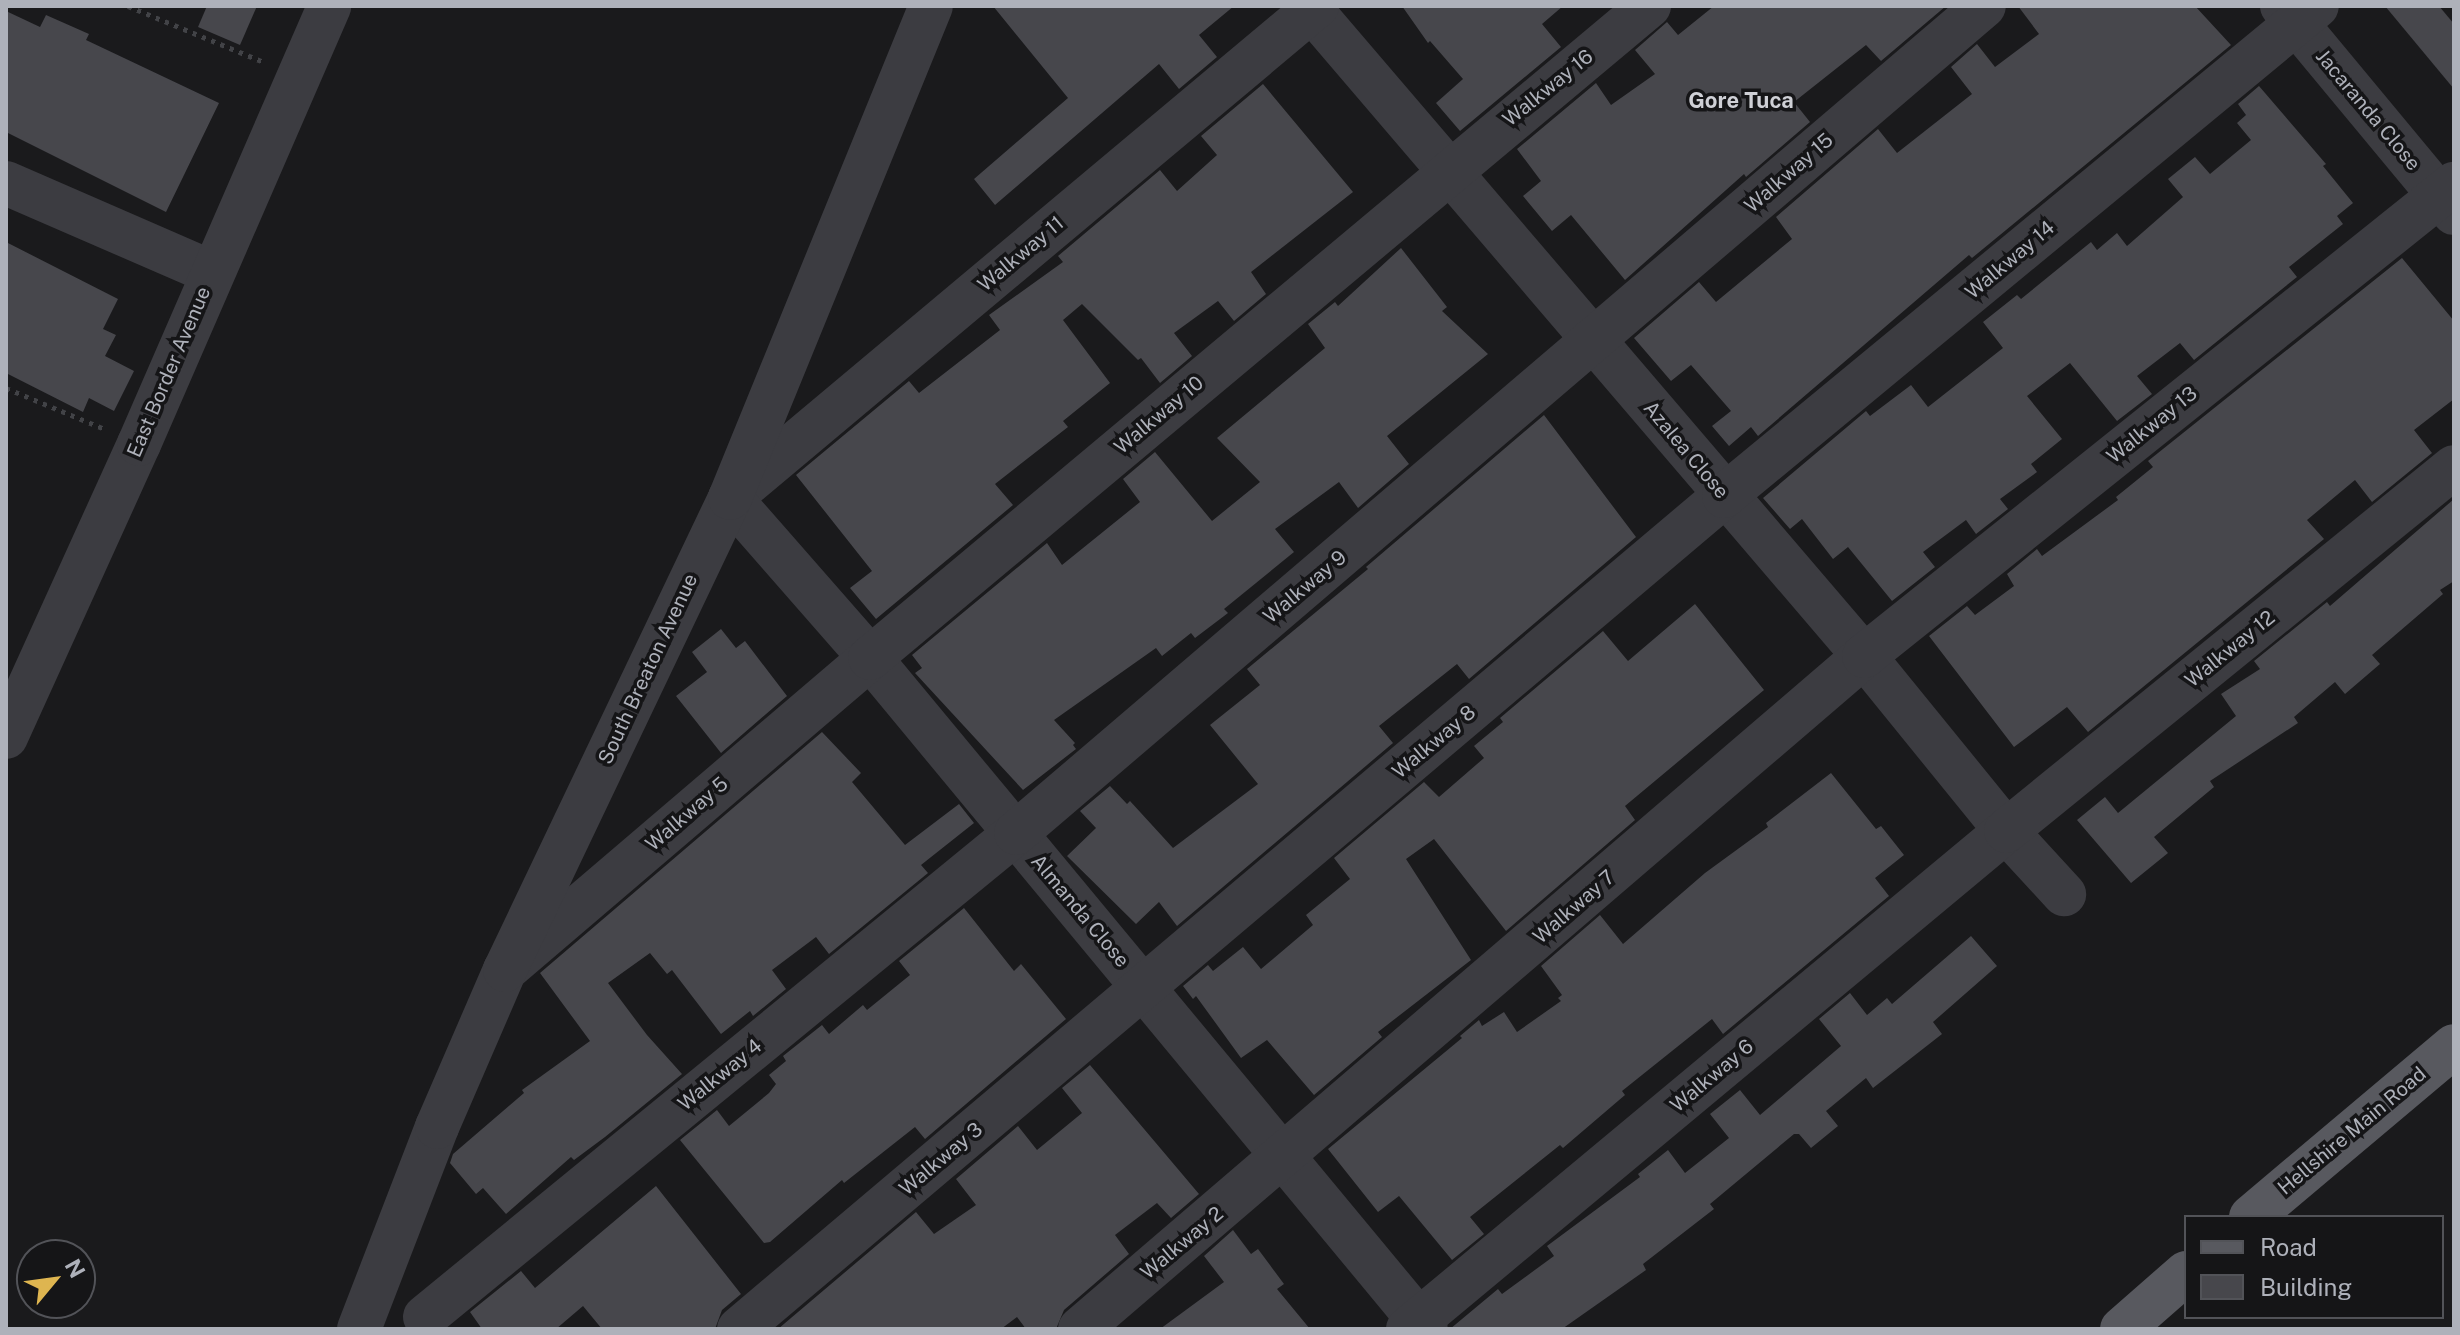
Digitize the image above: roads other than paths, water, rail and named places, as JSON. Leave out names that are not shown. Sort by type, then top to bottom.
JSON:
[{"type":"main road","name":"Hellshire Main Road","points":[[2253,1215],[2454,1046]]},
{"type":"main road","points":[[2122,1329],[2184,1275]]},
{"type":"street","name":"East Border Avenue","points":[[6,737],[139,444],[329,6]]},
{"type":"street","name":"Walkway 16","points":[[1448,171],[1649,6]]},
{"type":"street","name":"Walkway 15","points":[[1594,340],[1984,6]]},
{"type":"street","name":"Azalea Close","points":[[1312,8],[1724,496],[1864,656],[2006,831],[2064,894]]},
{"type":"street","name":"Walkway 11","points":[[730,498],[1312,8]]},
{"type":"street","name":"South Breaton Avenue","points":[[359,1329],[437,1127],[505,970],[730,498],[933,10]]},
{"type":"street","name":"Jacaranda Close","points":[[2299,12],[2449,198]]},
{"type":"street","name":"Walkway 14","points":[[1724,496],[2299,12]]},
{"type":"street","name":"Walkway 10","points":[[870,658],[1448,171]]},
{"type":"street","points":[[6,183],[211,272]]},
{"type":"street","name":"Walkway 13","points":[[1864,656],[2449,198]]},
{"type":"street","name":"Walkway 9","points":[[1016,833],[1594,340]]},
{"type":"street","name":"Walkway 12","points":[[2006,831],[2454,467]]},
{"type":"street","name":"Walkway 8","points":[[1143,988],[1724,496]]},
{"type":"street","name":"Almanda Close","points":[[730,498],[870,658],[1016,833],[1284,1157],[1418,1326]]},
{"type":"street","name":"Walkway 7","points":[[1284,1157],[1864,656]]},
{"type":"street","name":"Walkway 5","points":[[505,970],[870,658]]},
{"type":"street","name":"Walkway 6","points":[[1418,1326],[2006,831]]},
{"type":"street","name":"Walkway 4","points":[[430,1323],[1016,833]]},
{"type":"street","name":"Walkway 3","points":[[739,1329],[1143,988]]},
{"type":"street","name":"Walkway 2","points":[[1080,1329],[1284,1157]]},
{"type":"street","points":[[388,1255],[430,1323]]},
{"type":"district","name":"Gore Tuca","points":[[1741,101]]}]
